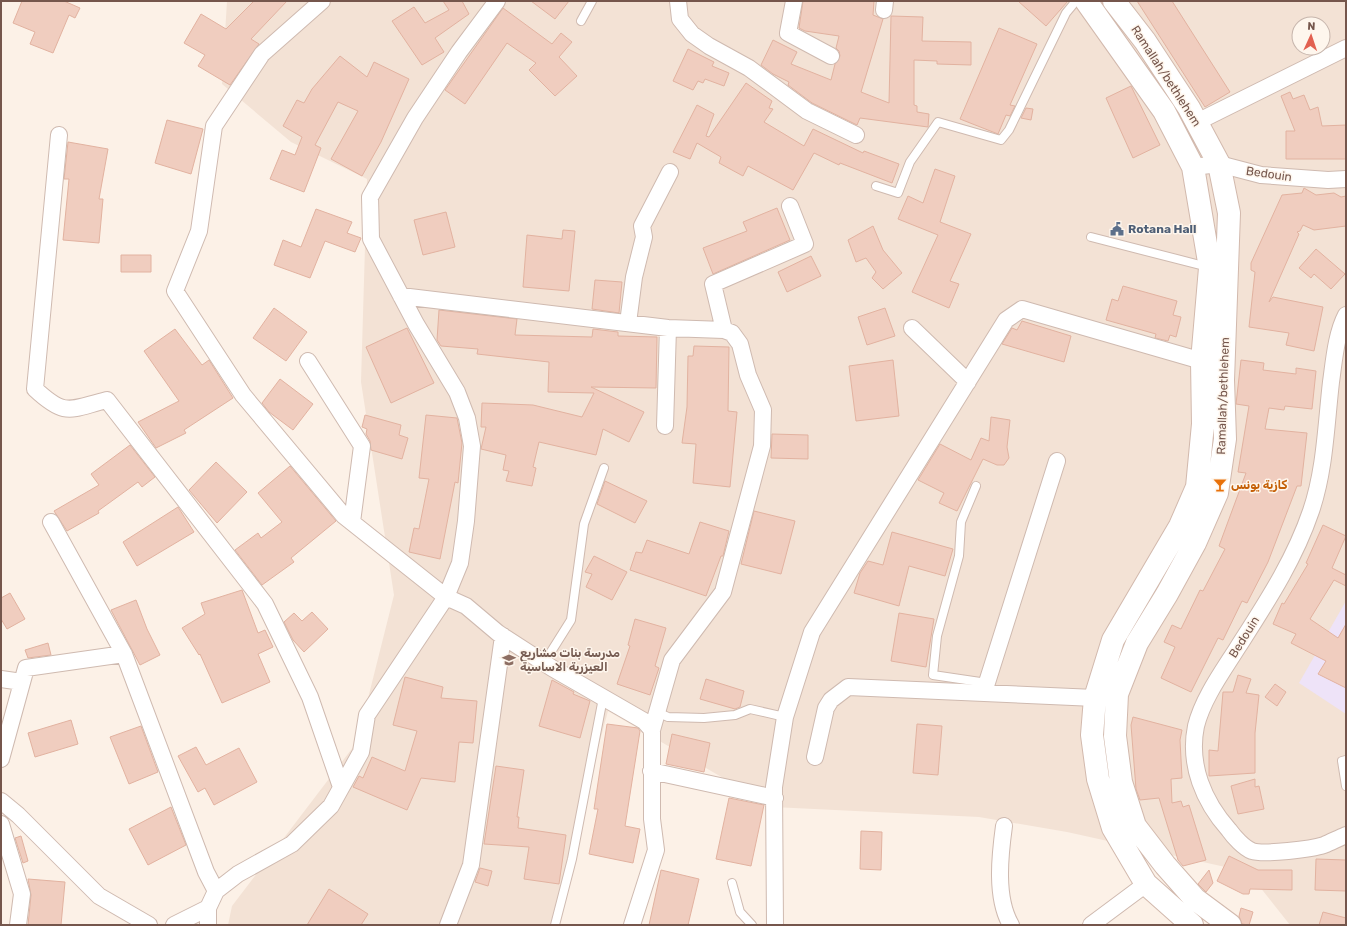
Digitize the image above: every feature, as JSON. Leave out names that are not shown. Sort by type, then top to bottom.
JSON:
[{"type":"main road","name":"Ramallah/bethlehem","points":[[1086,1],[1123,51],[1164,111],[1193,167],[1210,268],[1202,361],[1203,424],[1197,487],[1180,526],[1113,640],[1095,698],[1092,735],[1098,779],[1113,828],[1146,884],[1192,925]]},
{"type":"main road","name":"Ramallah/bethlehem","points":[[1114,1],[1149,47],[1197,122],[1219,164],[1228,213],[1224,380],[1225,438],[1217,493],[1191,549],[1167,594],[1137,643],[1117,694],[1115,736],[1121,782],[1135,826],[1165,865],[1195,899],[1230,925]]},
{"type":"street","points":[[322,1],[262,54],[214,126],[199,231],[175,292],[243,395],[344,516],[446,597],[466,606],[503,636],[603,698],[644,721],[652,730]]},
{"type":"street","points":[[208,925],[208,908],[216,891],[238,874],[292,844],[331,806],[361,752],[367,715],[446,597],[460,563],[466,521],[472,446],[467,418],[457,392],[401,296],[371,239],[370,197],[415,118],[497,1]]},
{"type":"street","points":[[678,1],[680,19],[692,34],[709,46],[749,68],[807,111],[856,136]]},
{"type":"street","points":[[794,1],[788,33],[831,56]]},
{"type":"street","points":[[1197,122],[1346,48]]},
{"type":"street","points":[[59,135],[35,389],[50,403],[66,410],[107,400],[260,597],[265,604],[310,697],[342,787]]},
{"type":"street","name":"Bedouin","points":[[1193,167],[1219,164],[1261,175],[1328,180],[1346,179]]},
{"type":"street","points":[[628,323],[634,277],[644,238],[642,226],[670,172]]},
{"type":"street","points":[[724,330],[713,284],[805,244],[790,206]]},
{"type":"street","points":[[401,296],[668,328],[724,330],[732,332],[740,344],[748,375],[763,410],[762,446],[723,592],[672,660],[652,730],[652,818],[656,850],[632,925]]},
{"type":"street","points":[[775,925],[774,786],[785,717],[812,632],[1006,320],[1022,309],[1202,361]]},
{"type":"street","name":"Bedouin","points":[[1346,315],[1334,363],[1320,474],[1312,509],[1300,542],[1284,575],[1219,676],[1207,699],[1196,726],[1194,746],[1197,774],[1205,798],[1218,818],[1230,832],[1252,851],[1279,852],[1323,845],[1346,835]]},
{"type":"street","points":[[665,426],[668,328]]},
{"type":"street","points":[[912,328],[968,382]]},
{"type":"street","points":[[308,361],[362,446],[352,522]]},
{"type":"street","points":[[985,688],[1058,461]]},
{"type":"street","points":[[50,522],[124,654],[206,872],[216,891]]},
{"type":"street","points":[[448,925],[470,864],[503,636]]},
{"type":"street","points":[[1,759],[26,668],[124,654]]},
{"type":"street","points":[[1,679],[22,682]]},
{"type":"street","points":[[815,757],[826,708],[831,700],[848,687],[985,688],[1095,698]]},
{"type":"street","points":[[651,771],[775,798]]},
{"type":"street","points":[[1,801],[18,815],[99,896],[149,925]]},
{"type":"street","points":[[1,824],[22,894],[18,925]]},
{"type":"street","points":[[1004,826],[1000,857],[1002,893],[1011,925]]},
{"type":"street","points":[[1092,925],[1146,884]]},
{"type":"street","points":[[174,925],[208,908]]},
{"type":"lane","points":[[581,21],[592,1]]},
{"type":"lane","points":[[876,186],[898,193],[910,162],[938,122],[1001,140],[1009,130],[1066,13],[1076,1]]},
{"type":"lane","points":[[1091,237],[1210,268]]},
{"type":"lane","points":[[544,662],[571,620],[584,524],[604,468]]},
{"type":"lane","points":[[976,486],[961,522],[959,556],[937,636],[933,675],[985,688]]},
{"type":"lane","points":[[555,925],[572,859],[603,698]]},
{"type":"lane","points":[[657,712],[668,717],[704,718],[735,715],[750,710],[785,717]]},
{"type":"lane","points":[[1346,760],[1342,761],[1346,786]]},
{"type":"lane","points":[[732,884],[740,912],[752,925]]},
{"type":"shaded area","points":[[227,1],[1346,1],[1346,925],[1290,925],[1248,872],[1067,832],[979,817],[773,807],[608,711],[550,925],[228,925],[232,906],[357,742],[394,595],[361,382],[367,179],[291,142],[222,84]]},
{"type":"shaded area","points":[[1346,601],[1346,714],[1299,683]]},
{"type":"building","points":[[22,1],[64,1],[80,8],[75,18],[69,15],[53,53],[30,44],[35,32],[13,23]]},
{"type":"building","points":[[254,1],[287,1],[251,39],[259,44],[230,85],[198,66],[205,55],[184,43],[201,14],[226,29]]},
{"type":"building","points":[[443,1],[462,1],[469,14],[435,38],[444,52],[422,65],[392,21],[414,7],[425,23],[449,10]]},
{"type":"building","points":[[531,1],[569,1],[555,19]]},
{"type":"building","points":[[803,1],[874,1],[873,15],[883,19],[861,92],[889,103],[891,16],[923,17],[922,41],[971,42],[971,65],[937,64],[937,61],[914,60],[914,105],[917,106],[917,112],[929,114],[928,127],[860,118],[857,125],[812,103],[788,85],[789,82],[773,74],[761,65],[773,40],[797,52],[791,64],[831,80],[835,64],[840,56],[839,51],[836,48],[839,36],[805,31],[799,28]]},
{"type":"building","points":[[1018,1],[1068,1],[1046,26]]},
{"type":"building","points":[[1137,1],[1172,1],[1230,92],[1205,107]]},
{"type":"building","points":[[503,8],[552,44],[561,33],[572,42],[559,57],[577,76],[555,96],[529,70],[536,63],[507,43],[465,104],[445,90]]},
{"type":"building","points":[[999,28],[1037,44],[1010,105],[1015,106],[1010,116],[1006,115],[998,134],[960,119]]},
{"type":"building","points":[[688,49],[714,62],[712,66],[729,73],[724,86],[705,79],[703,83],[698,81],[693,90],[673,81]]},
{"type":"building","points":[[340,56],[367,77],[374,62],[409,79],[381,142],[362,176],[331,159],[358,111],[338,102],[315,145],[321,148],[304,192],[270,179],[282,150],[295,155],[302,137],[283,126],[297,100],[304,103],[312,89]]},
{"type":"building","points":[[746,83],[772,101],[769,108],[773,109],[764,122],[804,146],[813,129],[863,153],[864,151],[899,164],[892,183],[840,163],[839,165],[814,153],[793,190],[748,166],[743,176],[719,163],[721,157],[697,143],[690,159],[673,152],[697,105],[714,114],[706,136],[709,137]]},
{"type":"building","points":[[1131,86],[1160,145],[1133,158],[1106,98]]},
{"type":"building","points":[[1290,92],[1293,99],[1304,95],[1310,110],[1318,107],[1322,126],[1346,125],[1346,159],[1286,159],[1286,131],[1295,131],[1281,96]]},
{"type":"building","points":[[1026,108],[1033,109],[1031,120],[1021,118]]},
{"type":"building","points":[[167,120],[203,129],[191,174],[155,163]]},
{"type":"building","points":[[68,142],[108,149],[99,199],[103,199],[99,243],[63,240],[69,179],[64,179]]},
{"type":"building","points":[[935,169],[955,176],[940,222],[971,234],[950,281],[959,284],[949,308],[912,292],[938,235],[898,219],[908,196],[923,203]]},
{"type":"building","points":[[1304,188],[1316,195],[1334,193],[1341,197],[1346,196],[1346,226],[1314,230],[1303,225],[1300,231],[1297,232],[1299,234],[1269,302],[1273,297],[1323,307],[1314,351],[1286,345],[1289,333],[1249,327],[1255,272],[1251,270],[1251,263],[1282,195],[1302,193]]},
{"type":"building","points":[[777,208],[790,240],[713,274],[703,248],[747,231],[743,222]]},
{"type":"building","points":[[316,209],[352,222],[347,233],[361,238],[355,252],[325,241],[310,278],[274,265],[283,240],[301,247]]},
{"type":"building","points":[[446,212],[455,247],[423,255],[414,220]]},
{"type":"building","points":[[873,226],[883,250],[902,273],[883,289],[872,278],[876,272],[866,258],[856,262],[848,240]]},
{"type":"building","points":[[563,230],[575,231],[569,291],[523,287],[527,235],[562,239]]},
{"type":"building","points":[[1316,249],[1345,274],[1331,289],[1314,274],[1311,278],[1299,268]]},
{"type":"building","points":[[121,255],[151,255],[151,272],[121,272]]},
{"type":"building","points":[[811,256],[821,276],[787,292],[778,272]]},
{"type":"building","points":[[595,280],[622,282],[619,313],[592,309]]},
{"type":"building","points":[[1123,286],[1177,301],[1173,315],[1181,317],[1176,337],[1170,335],[1168,341],[1155,338],[1156,334],[1106,320],[1112,299],[1118,301]]},
{"type":"building","points":[[274,308],[307,332],[286,361],[253,338]]},
{"type":"building","points":[[885,308],[895,336],[867,345],[858,317]]},
{"type":"building","points":[[439,310],[517,319],[515,335],[592,337],[593,329],[618,332],[618,336],[657,337],[656,388],[591,387],[644,412],[629,442],[603,429],[596,455],[539,442],[533,467],[536,468],[532,486],[506,481],[509,471],[503,470],[506,455],[481,449],[486,427],[481,427],[482,403],[533,405],[582,417],[594,393],[548,392],[549,362],[477,354],[478,349],[441,346],[437,340]]},
{"type":"building","points":[[1022,321],[1071,336],[1064,362],[1002,344],[1012,328],[1017,330]]},
{"type":"building","points":[[407,328],[434,383],[391,403],[366,347]]},
{"type":"building","points":[[175,329],[202,365],[209,360],[233,398],[184,430],[186,433],[156,448],[138,422],[179,401],[144,351]]},
{"type":"building","points":[[694,346],[729,347],[728,411],[737,412],[730,487],[693,483],[696,444],[682,443],[687,407],[688,356],[693,356]]},
{"type":"building","points":[[893,360],[899,416],[856,421],[849,366]]},
{"type":"building","points":[[1241,360],[1264,363],[1263,370],[1296,374],[1296,368],[1316,371],[1312,409],[1285,406],[1284,410],[1269,408],[1265,429],[1307,433],[1301,486],[1297,486],[1268,562],[1247,603],[1242,601],[1223,640],[1218,638],[1191,692],[1161,678],[1175,647],[1164,642],[1172,625],[1181,629],[1200,590],[1203,591],[1225,549],[1219,546],[1246,473],[1238,472],[1249,406],[1236,404]]},
{"type":"building","points":[[280,379],[313,404],[293,430],[269,412],[262,403]]},
{"type":"building","points":[[365,415],[401,425],[399,435],[408,438],[402,459],[371,450],[370,441],[366,434],[367,429],[362,427]]},
{"type":"building","points":[[426,415],[457,418],[462,443],[458,483],[455,482],[440,559],[409,552],[414,528],[419,529],[429,479],[419,478]]},
{"type":"building","points":[[991,417],[1010,420],[1007,447],[1009,458],[1004,465],[997,465],[983,459],[957,511],[939,503],[944,493],[918,480],[940,444],[971,460],[981,438],[989,441]]},
{"type":"building","points":[[772,434],[808,435],[808,459],[771,458]]},
{"type":"building","points":[[130,445],[155,477],[142,487],[138,482],[98,511],[99,513],[67,531],[54,511],[99,485],[91,474]]},
{"type":"building","points":[[216,462],[247,492],[217,523],[189,490]]},
{"type":"building","points":[[290,466],[336,521],[291,558],[294,562],[262,585],[235,550],[258,533],[261,538],[282,522],[258,493]]},
{"type":"building","points":[[605,481],[647,501],[635,523],[597,504]]},
{"type":"building","points":[[178,507],[194,532],[137,566],[123,542]]},
{"type":"building","points":[[754,511],[795,521],[781,574],[741,564]]},
{"type":"building","points":[[700,522],[729,531],[723,556],[721,556],[706,596],[630,570],[636,552],[642,553],[647,540],[689,554]]},
{"type":"building","points":[[1323,525],[1346,536],[1332,568],[1346,575],[1346,586],[1334,580],[1310,619],[1338,638],[1346,624],[1346,688],[1318,674],[1326,661],[1291,643],[1296,634],[1273,624],[1282,603],[1284,604],[1308,564],[1306,563]]},
{"type":"building","points":[[892,532],[953,549],[945,576],[909,566],[899,606],[854,593],[860,573],[868,561],[883,565]]},
{"type":"building","points":[[594,556],[627,572],[612,600],[586,587],[592,574],[585,572]]},
{"type":"building","points":[[242,590],[258,633],[265,630],[273,647],[258,654],[270,682],[222,703],[200,654],[199,655],[182,628],[205,614],[201,603]]},
{"type":"building","points":[[10,593],[25,619],[7,629],[1,619],[1,598]]},
{"type":"building","points":[[136,600],[147,629],[160,655],[140,665],[111,610]]},
{"type":"building","points":[[312,612],[328,629],[304,652],[293,640],[284,622],[294,613],[302,621]]},
{"type":"building","points":[[899,613],[934,619],[926,667],[891,661]]},
{"type":"building","points":[[635,619],[666,628],[655,666],[659,668],[650,695],[617,684],[630,646],[628,645]]},
{"type":"building","points":[[48,643],[51,655],[28,658],[25,650]]},
{"type":"building","points":[[1238,675],[1251,679],[1246,693],[1259,695],[1255,733],[1255,773],[1209,776],[1209,750],[1218,751],[1223,692],[1233,692]]},
{"type":"building","points":[[405,677],[443,687],[441,698],[477,701],[473,743],[459,742],[455,782],[421,778],[407,810],[353,787],[359,776],[363,778],[372,757],[405,771],[417,731],[393,725]]},
{"type":"building","points":[[706,679],[744,691],[740,707],[735,709],[700,699]]},
{"type":"building","points":[[552,680],[574,692],[573,694],[590,701],[580,738],[539,726]]},
{"type":"building","points":[[1275,684],[1286,692],[1277,706],[1265,697]]},
{"type":"building","points":[[1133,717],[1182,730],[1180,740],[1182,778],[1171,779],[1172,803],[1181,801],[1183,807],[1189,805],[1206,860],[1183,866],[1178,860],[1159,798],[1140,800],[1136,789],[1131,725]]},
{"type":"building","points":[[71,720],[78,744],[35,757],[28,733]]},
{"type":"building","points":[[607,724],[638,728],[640,731],[625,826],[640,829],[633,863],[589,854],[598,809],[594,809]]},
{"type":"building","points":[[917,724],[942,726],[938,775],[913,773]]},
{"type":"building","points":[[141,726],[158,772],[129,784],[110,737]]},
{"type":"building","points":[[672,734],[710,743],[704,772],[666,764]]},
{"type":"building","points":[[196,747],[206,765],[239,748],[257,782],[214,805],[205,788],[198,792],[178,756]]},
{"type":"building","points":[[496,766],[524,770],[517,817],[519,817],[518,828],[566,835],[559,884],[524,879],[529,847],[484,844]]},
{"type":"building","points":[[1255,779],[1255,787],[1259,786],[1264,809],[1238,814],[1231,786]]},
{"type":"building","points":[[729,798],[764,805],[751,866],[716,859]]},
{"type":"building","points":[[171,807],[186,845],[148,865],[129,829]]},
{"type":"building","points":[[861,831],[882,832],[881,870],[860,869]]},
{"type":"building","points":[[21,836],[28,861],[23,863],[15,838]]},
{"type":"building","points":[[1229,856],[1258,870],[1292,870],[1292,890],[1250,889],[1249,894],[1243,894],[1217,881]]},
{"type":"building","points":[[1316,859],[1346,860],[1346,891],[1315,890]]},
{"type":"building","points":[[480,868],[492,871],[488,886],[475,882]]},
{"type":"building","points":[[661,870],[699,879],[688,925],[649,925]]},
{"type":"building","points":[[1209,870],[1213,883],[1206,892],[1198,884]]},
{"type":"building","points":[[28,879],[65,882],[61,925],[28,925],[31,895]]},
{"type":"building","points":[[329,889],[368,914],[361,925],[307,925]]},
{"type":"building","points":[[1241,908],[1253,912],[1249,925],[1242,924],[1239,916]]},
{"type":"building","points":[[1323,912],[1346,918],[1346,925],[1319,925]]},
{"type":"place","name":"Rotana Hall","points":[[1117,229]]},
{"type":"place","name":"كازية يونس","points":[[1220,485]]},
{"type":"place","name":"مدرسة بنات مشاريع العيزرية الاساسية","points":[[509,660]]}]
